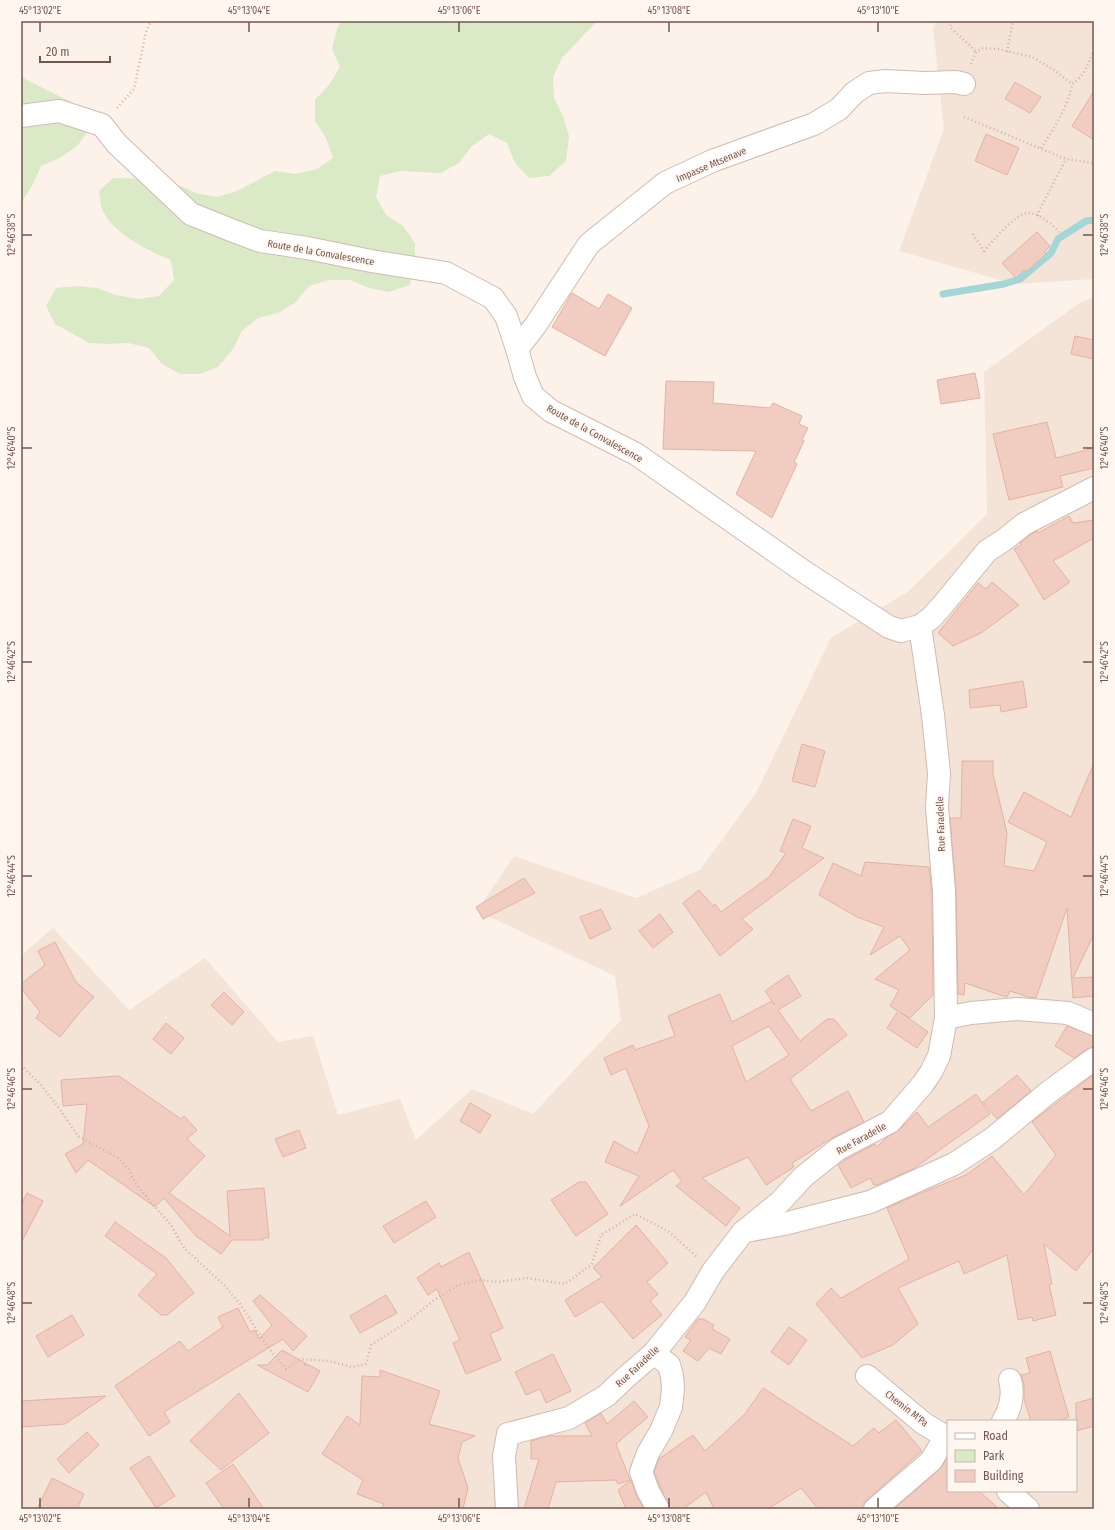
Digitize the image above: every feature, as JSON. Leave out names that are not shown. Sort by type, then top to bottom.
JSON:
[{"type":"street","name":"Impasse Mtsenave","points":[[517,349],[535,326],[589,244],[665,183],[712,161],[814,124],[839,109],[854,93],[869,83],[885,81],[925,83],[956,82],[964,84]]},
{"type":"street","points":[[21,116],[59,111],[102,125]]},
{"type":"street","name":"Route de la Convalescence","points":[[102,125],[116,144],[191,214],[260,241],[446,273],[493,298],[506,316],[525,377],[533,396],[551,411],[636,454],[806,573],[889,627],[901,631],[920,626],[931,618],[941,607],[987,551],[1024,524],[1094,488]]},
{"type":"street","name":"Rue Faradelle","points":[[507,1509],[504,1456],[508,1434],[569,1418],[606,1396],[654,1353],[695,1302],[713,1271],[743,1232],[780,1202],[803,1177],[838,1149],[890,1122],[923,1084],[939,1056],[946,1018],[944,891],[937,807],[939,772],[933,715],[920,626]]},
{"type":"street","points":[[946,1018],[971,1013],[1018,1009],[1068,1013],[1094,1024]]},
{"type":"street","points":[[743,1232],[784,1224],[870,1202],[954,1164],[992,1139],[1050,1091],[1094,1059]]},
{"type":"street","points":[[654,1353],[669,1365],[673,1389],[671,1407],[661,1431],[648,1452],[641,1472],[648,1491],[658,1509]]},
{"type":"street","name":"Chemin M'Pa","points":[[867,1376],[923,1423],[947,1437]]},
{"type":"street","points":[[1004,1420],[1009,1412],[1012,1399],[1010,1380]]},
{"type":"street","points":[[875,1509],[931,1461],[947,1437]]},
{"type":"street","points":[[1009,1492],[1028,1509]]},
{"type":"path","points":[[102,125],[134,89],[146,32],[151,21]]},
{"type":"path","points":[[952,21],[950,27],[968,42],[976,52]]},
{"type":"path","points":[[1007,52],[1013,21]]},
{"type":"path","points":[[964,84],[976,52],[983,48],[998,49],[1032,57],[1054,70],[1072,84]]},
{"type":"path","points":[[1041,148],[1059,119],[1070,94],[1072,84],[1077,81],[1086,71],[1094,50]]},
{"type":"path","points":[[964,117],[1066,159],[1094,163]]},
{"type":"path","points":[[1038,216],[1039,211],[1066,159]]},
{"type":"path","points":[[973,234],[984,251],[1016,218],[1027,213],[1038,216],[1059,232]]},
{"type":"path","points":[[21,1065],[41,1085],[78,1136],[118,1158],[129,1170],[137,1186],[171,1225],[184,1248],[225,1286],[240,1304],[267,1346],[286,1369],[302,1359],[328,1361],[352,1367],[366,1364],[371,1345],[407,1322],[433,1301],[458,1285],[481,1280],[498,1282],[527,1278],[565,1284],[592,1264],[601,1235],[635,1214],[668,1231],[713,1271]]},
{"type":"shaded area","points":[[937,21],[1094,21],[1094,279],[1014,284],[899,251],[944,129],[933,28]]},
{"type":"shaded area","points":[[1094,297],[1094,1509],[21,1509],[21,956],[53,928],[129,1010],[205,958],[278,1042],[313,1036],[338,1115],[400,1099],[416,1140],[472,1089],[533,1114],[621,1020],[615,976],[477,911],[514,856],[636,898],[700,870],[756,793],[831,638],[909,591],[987,514],[984,372],[1078,304]]},
{"type":"green space","points":[[341,21],[597,21],[562,58],[553,77],[554,98],[563,116],[569,136],[566,161],[549,176],[529,178],[515,163],[507,143],[489,134],[472,146],[459,163],[441,173],[401,171],[380,176],[376,197],[386,215],[403,226],[415,243],[415,264],[410,285],[389,292],[369,288],[350,280],[329,280],[309,286],[295,303],[278,313],[258,318],[242,331],[233,349],[218,367],[200,374],[180,374],[162,364],[149,348],[128,343],[89,343],[55,324],[46,306],[56,288],[77,286],[97,288],[116,295],[138,299],[159,296],[174,280],[171,260],[152,252],[124,235],[109,221],[104,213],[99,191],[113,178],[155,179],[176,184],[196,193],[217,197],[237,191],[275,171],[295,174],[317,169],[333,158],[326,138],[315,121],[315,100],[329,85],[340,67],[332,49],[337,29]]},
{"type":"green space","points":[[21,77],[85,109],[90,129],[77,146],[60,158],[41,166],[32,186],[21,203]]},
{"type":"building","points":[[1015,82],[1041,97],[1030,113],[1005,99]]},
{"type":"building","points":[[1094,91],[1094,140],[1072,126]]},
{"type":"building","points":[[986,134],[1019,148],[1007,175],[975,161]]},
{"type":"building","points":[[1037,232],[1050,246],[1044,252],[1046,254],[1026,272],[1024,270],[1016,278],[1002,263]]},
{"type":"building","points":[[572,293],[599,309],[608,294],[632,308],[605,356],[552,327]]},
{"type":"building","points":[[1075,336],[1094,340],[1094,359],[1071,354]]},
{"type":"building","points":[[975,373],[980,398],[941,404],[937,380]]},
{"type":"building","points":[[666,381],[714,382],[713,403],[770,408],[773,403],[802,416],[799,424],[808,428],[802,440],[804,441],[794,462],[797,464],[772,518],[736,494],[756,451],[663,449]]},
{"type":"building","points":[[1047,422],[1056,458],[1094,448],[1094,468],[1060,476],[1063,487],[1009,500],[993,434]]},
{"type":"building","points":[[1069,516],[1073,523],[1094,520],[1094,538],[1053,561],[1070,582],[1044,600],[1014,549],[1021,545],[1020,543],[1030,535],[1037,531],[1038,533]]},
{"type":"building","points":[[992,582],[1019,605],[981,633],[953,646],[938,633],[978,583],[986,589]]},
{"type":"building","points":[[1023,681],[1027,707],[1001,712],[1000,705],[970,708],[969,690]]},
{"type":"building","points":[[802,744],[825,751],[815,787],[792,781]]},
{"type":"building","points":[[962,761],[993,761],[993,774],[1007,833],[1004,866],[1034,871],[1047,842],[1008,822],[1024,792],[1071,817],[1094,763],[1094,934],[1073,978],[1094,977],[1094,996],[1073,998],[1067,908],[1036,998],[1010,991],[1006,997],[965,983],[964,995],[958,994],[956,891],[950,818],[961,818]]},
{"type":"building","points":[[793,819],[811,826],[802,848],[824,858],[742,919],[753,929],[720,956],[683,903],[699,890],[713,906],[715,904],[721,912],[769,877],[786,853],[780,851]]},
{"type":"building","points":[[865,862],[929,867],[932,892],[933,995],[910,1018],[900,1012],[928,1032],[917,1048],[887,1028],[898,1011],[890,1006],[899,990],[875,979],[910,950],[900,936],[870,955],[884,927],[857,917],[819,895],[833,863],[861,876]]},
{"type":"building","points":[[524,878],[535,893],[483,919],[476,907]]},
{"type":"building","points":[[601,909],[611,929],[590,939],[580,917]]},
{"type":"building","points":[[660,914],[673,932],[653,948],[639,931]]},
{"type":"building","points":[[55,942],[76,982],[94,997],[60,1037],[36,1018],[40,1012],[21,988],[21,984],[45,965],[38,951]]},
{"type":"building","points":[[788,975],[801,996],[778,1010],[800,1041],[827,1019],[834,1019],[847,1035],[790,1079],[811,1111],[848,1091],[864,1122],[832,1138],[792,1163],[794,1167],[766,1185],[748,1157],[702,1178],[740,1208],[726,1226],[676,1186],[682,1181],[673,1170],[620,1206],[639,1176],[605,1162],[614,1141],[637,1154],[649,1126],[626,1068],[611,1075],[604,1058],[633,1045],[635,1050],[675,1036],[668,1016],[720,994],[732,1022],[772,1001],[775,1005],[765,991]],"holes":[[[769,1026],[789,1055],[746,1082],[732,1046]]]},
{"type":"building","points":[[224,992],[244,1012],[232,1025],[211,1005]]},
{"type":"building","points":[[166,1023],[184,1038],[171,1054],[153,1039]]},
{"type":"building","points":[[1067,1026],[1094,1036],[1094,1047],[1087,1049],[1074,1058],[1055,1046]]},
{"type":"building","points":[[1094,1074],[1094,1248],[1076,1271],[1044,1244],[1052,1284],[1049,1285],[1056,1315],[1033,1321],[1032,1317],[1018,1320],[1007,1255],[964,1274],[959,1261],[898,1288],[918,1324],[893,1345],[862,1358],[816,1304],[831,1288],[841,1298],[909,1259],[887,1208],[966,1175],[992,1156],[1024,1195],[1056,1155],[1032,1122]]},
{"type":"building","points":[[1017,1075],[1031,1091],[997,1119],[983,1102]]},
{"type":"building","points":[[119,1076],[181,1119],[184,1116],[197,1130],[187,1139],[205,1156],[169,1193],[230,1236],[227,1191],[264,1188],[269,1238],[263,1238],[263,1240],[232,1240],[221,1254],[196,1236],[164,1198],[155,1207],[88,1160],[76,1173],[65,1154],[83,1144],[87,1104],[63,1106],[61,1080]]},
{"type":"building","points":[[976,1094],[990,1114],[913,1169],[877,1185],[874,1185],[870,1178],[851,1188],[838,1165],[875,1144],[877,1147],[887,1137],[899,1130],[917,1112],[928,1127]]},
{"type":"building","points":[[470,1103],[491,1115],[480,1133],[460,1121]]},
{"type":"building","points":[[299,1130],[306,1148],[283,1157],[275,1139]]},
{"type":"building","points":[[579,1182],[586,1182],[608,1214],[576,1236],[551,1200]]},
{"type":"building","points":[[27,1193],[43,1201],[21,1243],[21,1205]]},
{"type":"building","points":[[426,1201],[436,1217],[394,1243],[383,1226]]},
{"type":"building","points":[[115,1222],[166,1258],[194,1293],[167,1315],[161,1315],[138,1295],[157,1274],[105,1236]]},
{"type":"building","points":[[636,1225],[668,1263],[647,1282],[658,1294],[650,1301],[662,1315],[633,1339],[602,1301],[575,1317],[565,1300],[602,1277],[593,1268]]},
{"type":"building","points":[[469,1252],[503,1328],[490,1334],[501,1360],[466,1374],[453,1343],[460,1340],[437,1289],[428,1295],[417,1278],[439,1263],[441,1267]]},
{"type":"building","points":[[260,1295],[307,1336],[293,1351],[283,1339],[164,1412],[170,1422],[149,1436],[115,1386],[180,1341],[188,1351],[223,1327],[218,1317],[238,1308],[250,1332],[255,1330],[259,1339],[272,1325],[253,1301]]},
{"type":"building","points":[[386,1295],[397,1313],[360,1333],[350,1316]]},
{"type":"building","points":[[72,1315],[84,1335],[48,1357],[36,1336]]},
{"type":"building","points":[[698,1319],[703,1319],[714,1325],[712,1329],[730,1339],[721,1354],[709,1348],[698,1361],[683,1351],[691,1340],[685,1337]]},
{"type":"building","points":[[789,1327],[807,1340],[789,1365],[771,1352]]},
{"type":"building","points":[[282,1350],[307,1364],[304,1365],[309,1365],[320,1371],[308,1392],[257,1365],[267,1365]]},
{"type":"building","points":[[1050,1351],[1069,1417],[1062,1420],[1031,1420],[1024,1399],[1024,1384],[1021,1375],[1030,1373],[1026,1358]]},
{"type":"building","points":[[553,1354],[571,1391],[546,1403],[540,1389],[526,1395],[515,1372]]},
{"type":"building","points":[[380,1370],[440,1391],[429,1424],[475,1436],[462,1442],[458,1458],[468,1488],[463,1509],[381,1509],[384,1504],[357,1494],[363,1480],[322,1454],[347,1416],[360,1425],[362,1376],[380,1377]]},
{"type":"building","points":[[763,1388],[853,1446],[874,1428],[879,1433],[896,1420],[922,1451],[867,1500],[863,1504],[863,1509],[818,1509],[801,1488],[768,1509],[714,1509],[706,1492],[683,1509],[670,1509],[654,1472],[659,1459],[693,1435],[705,1451],[745,1414]]},
{"type":"building","points":[[239,1393],[269,1433],[221,1470],[190,1441]]},
{"type":"building","points":[[106,1396],[65,1424],[21,1427],[21,1401]]},
{"type":"building","points":[[1094,1398],[1094,1426],[1077,1431],[1076,1403]]},
{"type":"building","points":[[634,1401],[648,1417],[616,1444],[630,1480],[618,1484],[616,1480],[556,1482],[548,1509],[524,1509],[539,1459],[531,1459],[531,1441],[548,1436],[592,1436],[585,1423],[601,1413],[607,1424]]},
{"type":"building","points":[[87,1432],[99,1445],[69,1473],[57,1459]]},
{"type":"building","points":[[149,1456],[175,1496],[156,1508],[130,1468]]},
{"type":"building","points":[[947,1458],[947,1492],[980,1492],[999,1509],[894,1509],[939,1470]]},
{"type":"building","points":[[233,1464],[264,1509],[224,1509],[206,1483]]},
{"type":"building","points":[[52,1478],[84,1494],[77,1509],[37,1509]]},
{"type":"building","points":[[631,1480],[636,1495],[644,1509],[626,1509],[618,1490]]},
{"type":"waterway","points":[[943,294],[1004,284],[1020,279],[1051,253],[1058,239],[1086,221],[1094,220]]}]
